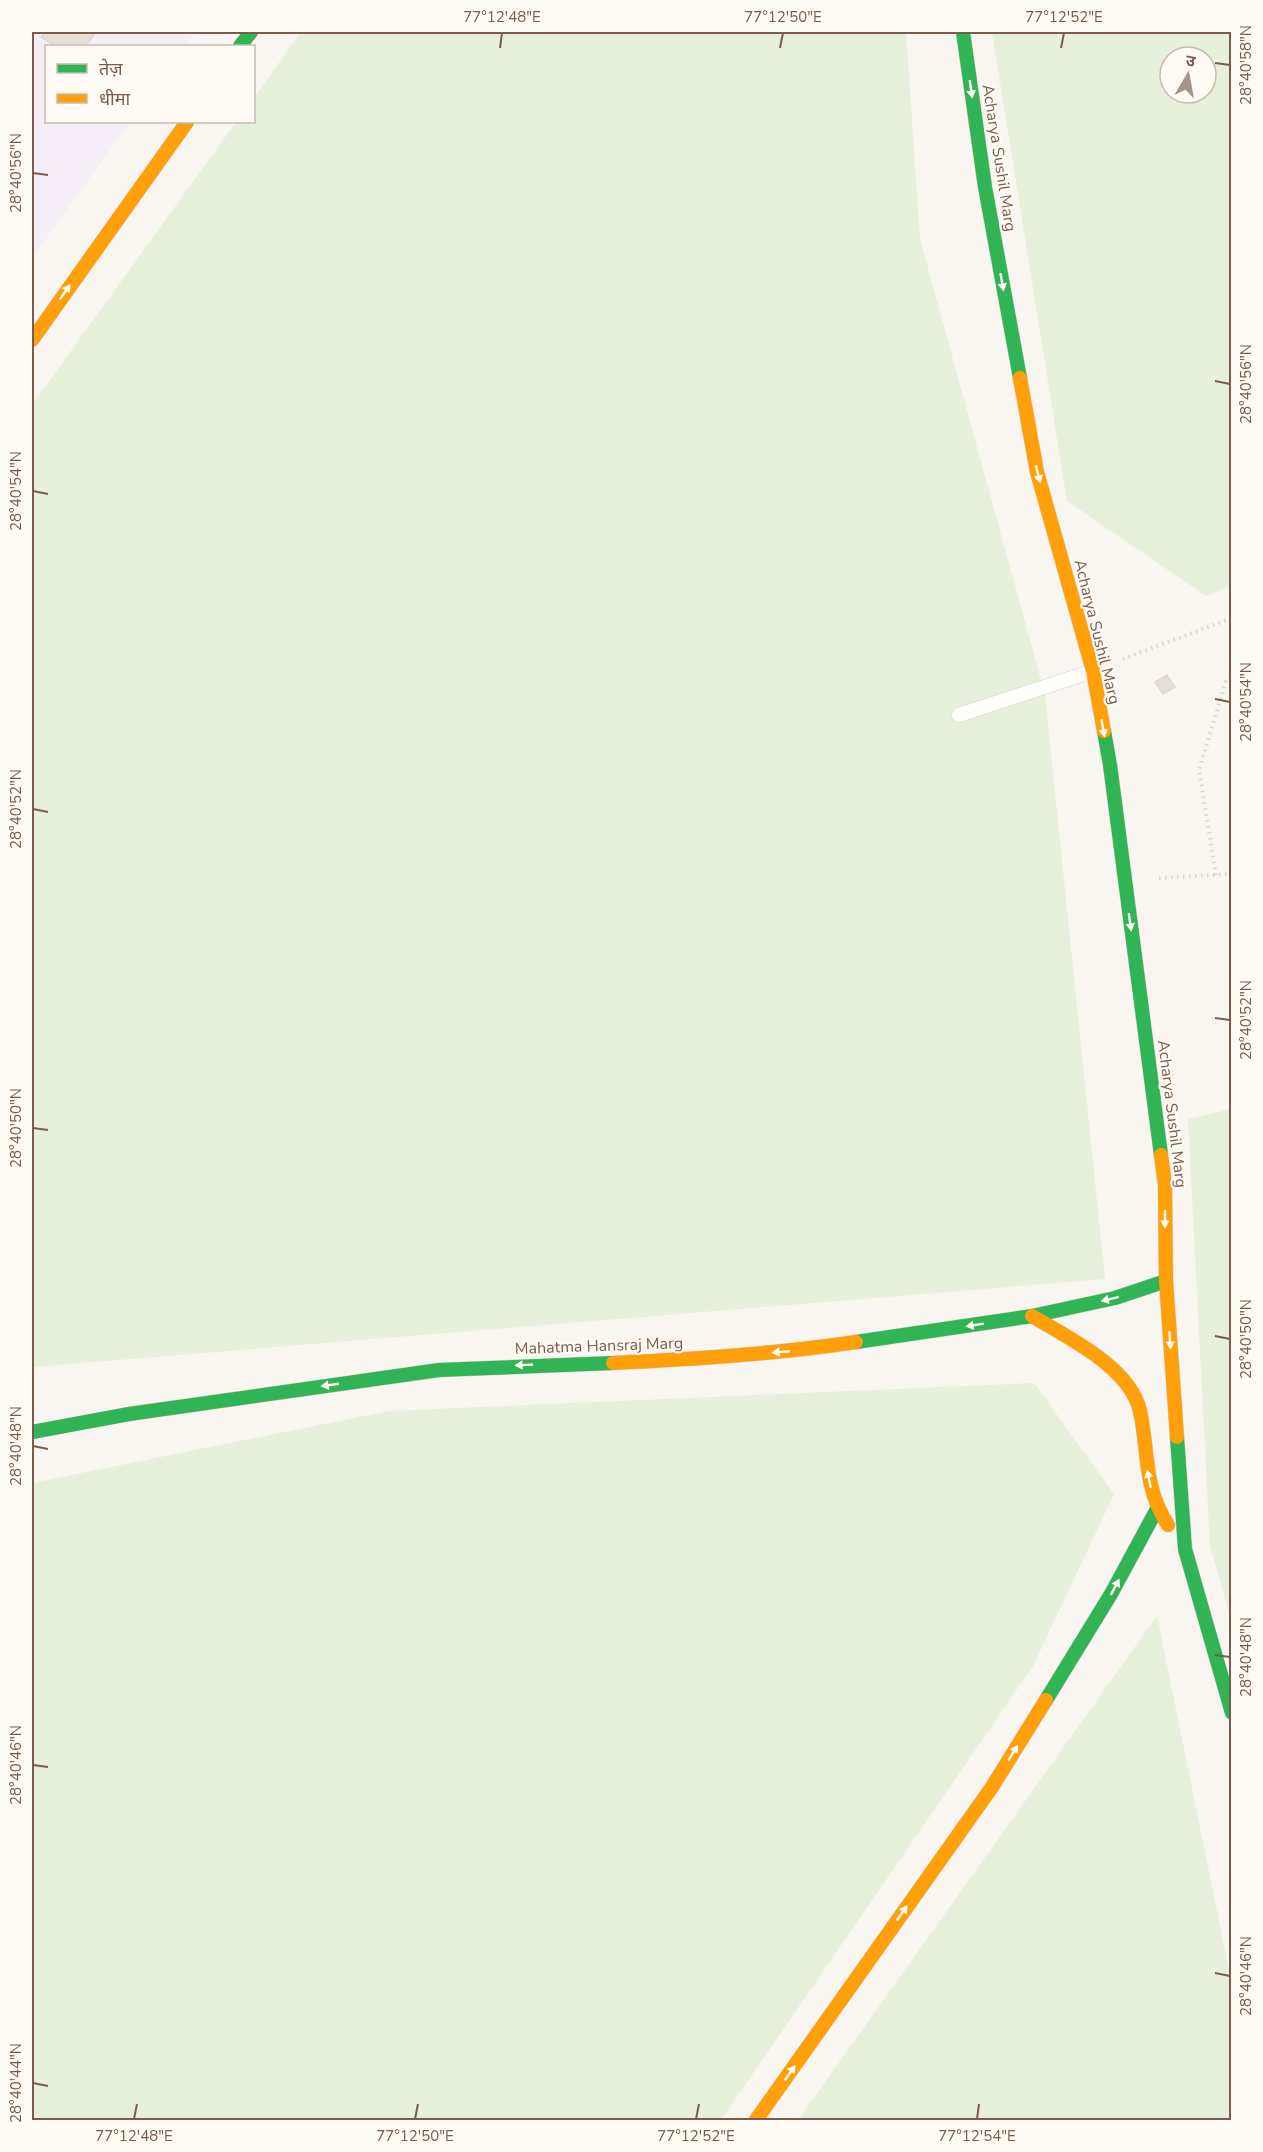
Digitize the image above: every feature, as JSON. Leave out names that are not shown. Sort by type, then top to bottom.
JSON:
[{"type":"street","points":[[241,45],[251,32]]},
{"type":"street","name":"Acharya Sushil Marg","points":[[963,32],[985,187],[1037,472],[1093,671],[1110,765],[1165,1185],[1166,1281],[1185,1548]]},
{"type":"street","points":[[32,340],[186,123]]},
{"type":"street","name":"Mahatma Hansraj Marg","points":[[32,1432],[129,1414],[439,1370],[699,1359],[796,1351],[1032,1316],[1115,1298],[1166,1281]]},
{"type":"street","points":[[1032,1316],[1098,1359],[1120,1377],[1138,1404],[1149,1482],[1156,1509],[1185,1548],[1232,1713]]},
{"type":"street","points":[[756,2121],[992,1787],[1111,1594],[1156,1509]]},
{"type":"lane","points":[[959,715],[1093,671]]},
{"type":"path","points":[[1093,671],[1232,618]]},
{"type":"path","points":[[1216,875],[1199,770],[1226,681],[1232,676]]},
{"type":"path","points":[[1125,880],[1232,874]]},
{"type":"shaded area","points":[[32,32],[195,32],[185,45],[45,45],[45,123],[129,123],[32,258]]},
{"type":"green space","points":[[301,32],[906,32],[920,239],[1045,695],[1105,1279],[32,1367],[32,405],[235,123],[255,123],[255,97]]},
{"type":"green space","points":[[992,32],[1231,32],[1231,586],[1206,596],[1067,501]]},
{"type":"green space","points":[[1232,1109],[1231,1620],[1210,1545],[1188,1119]]},
{"type":"green space","points":[[1034,1383],[1114,1494],[1033,1666],[721,2120],[32,2120],[32,1483],[389,1411]]},
{"type":"green space","points":[[1157,1616],[1231,1980],[1231,2120],[798,2120]]},
{"type":"building","points":[[45,32],[96,32],[86,45],[53,45],[41,37]]},
{"type":"building","points":[[1167,675],[1175,687],[1163,694],[1155,682]]},
{"type":"traffic: fast","points":[[241,45],[251,32]]},
{"type":"traffic: fast","points":[[963,32],[985,187],[1020,378]]},
{"type":"traffic: fast","points":[[1104,731],[1161,1155]]},
{"type":"traffic: fast","points":[[856,1342],[1032,1316],[1115,1298],[1166,1281]]},
{"type":"traffic: fast","points":[[32,1432],[129,1414],[439,1370],[613,1363]]},
{"type":"traffic: fast","points":[[1177,1437],[1185,1549],[1232,1713]]},
{"type":"traffic: fast","points":[[1046,1700],[1111,1594],[1157,1509]]},
{"type":"traffic: slow","points":[[32,340],[186,123]]},
{"type":"traffic: slow","points":[[1020,378],[1037,472],[1093,671],[1104,731]]},
{"type":"traffic: slow","points":[[1161,1155],[1165,1185],[1166,1281],[1177,1437]]},
{"type":"traffic: slow","points":[[1032,1316],[1079,1344],[1111,1367],[1134,1395],[1143,1426],[1154,1497],[1168,1525]]},
{"type":"traffic: slow","points":[[613,1363],[735,1356],[856,1342]]},
{"type":"traffic: slow","points":[[756,2120],[992,1787],[1046,1700]]}]
